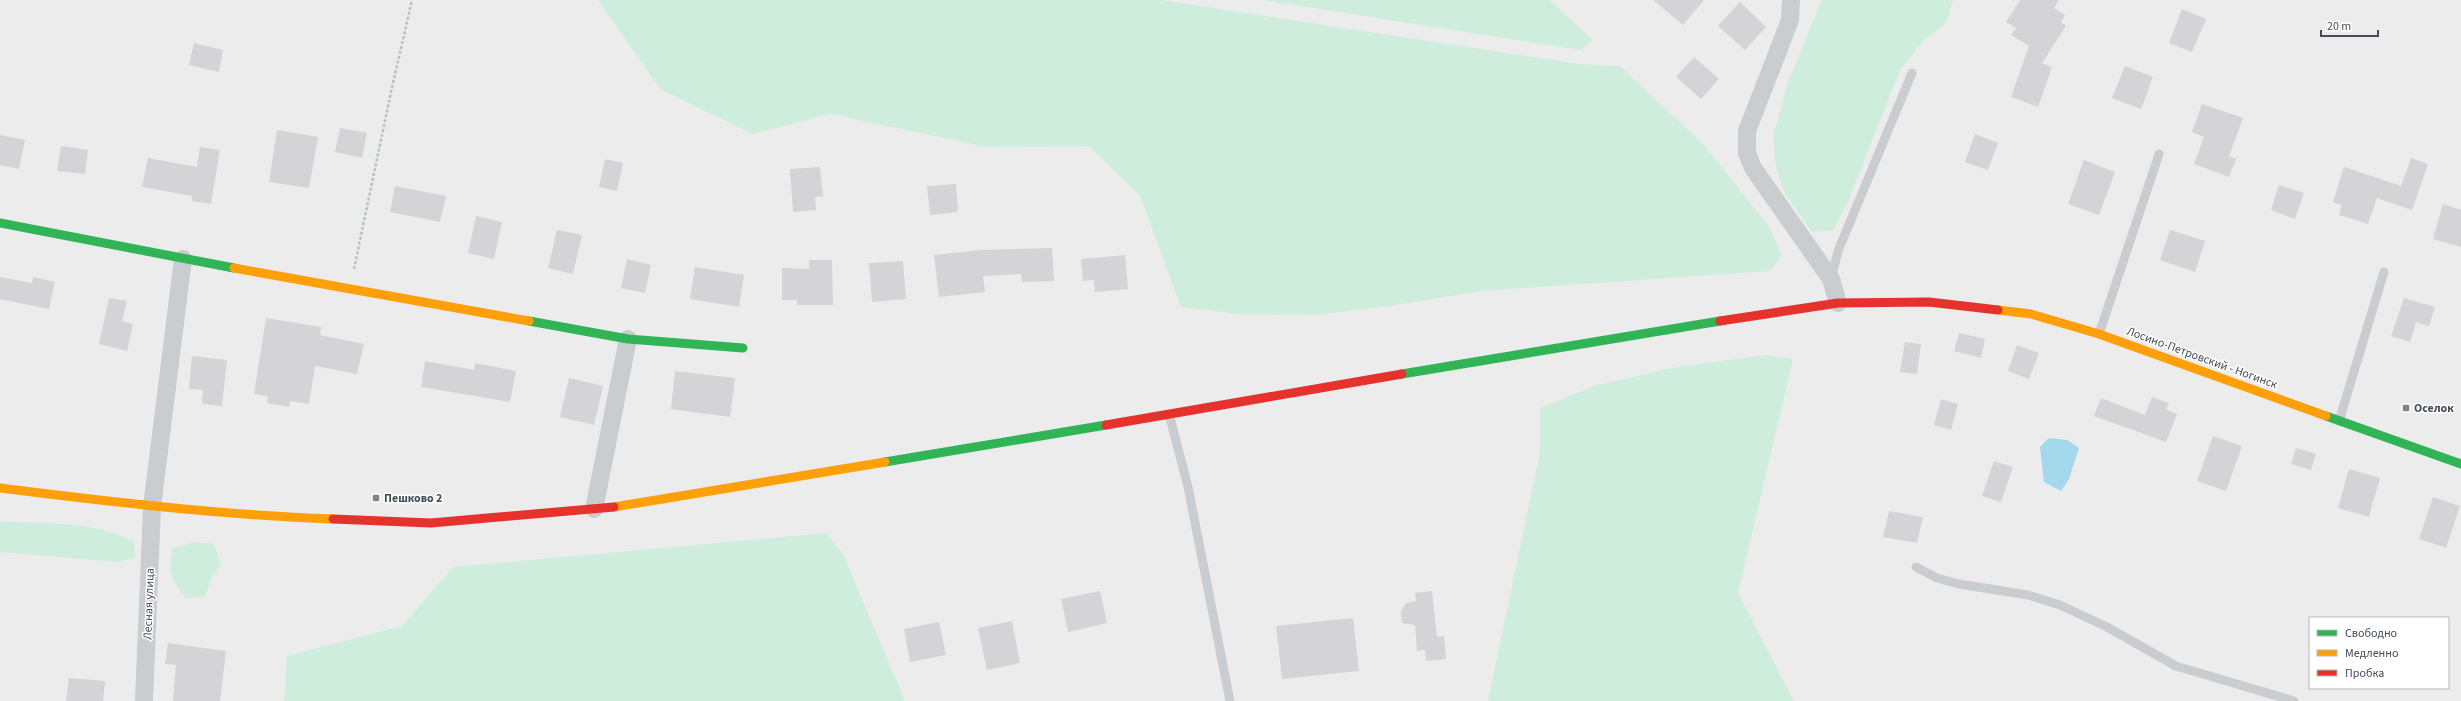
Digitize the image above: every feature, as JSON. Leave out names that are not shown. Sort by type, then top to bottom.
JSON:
[{"type":"main road","points":[[0,223],[183,260],[350,288],[628,339],[743,348]]},
{"type":"main road","name":"Лосино-Петровский - Ногинск","points":[[0,488],[152,507],[265,517],[431,523],[594,509],[659,501],[1679,327],[1838,303],[1929,302],[2031,314],[2099,334],[2461,464]]},
{"type":"street","points":[[1791,0],[1790,20],[1747,131],[1747,154],[1753,168],[1831,279],[1838,303]]},
{"type":"street","name":"Лесная улица","points":[[144,701],[152,507],[183,260]]},
{"type":"street","points":[[594,509],[628,339]]},
{"type":"lane","points":[[1831,279],[1838,251],[1912,73]]},
{"type":"lane","points":[[2099,334],[2159,154]]},
{"type":"lane","points":[[2339,421],[2384,272]]},
{"type":"lane","points":[[1169,414],[1188,487],[1230,701]]},
{"type":"lane","points":[[1916,567],[1937,578],[1959,584],[2028,594],[2060,605],[2107,627],[2176,666],[2294,701]]},
{"type":"path","points":[[350,288],[412,0]]},
{"type":"green space","points":[[598,0],[1161,0],[1579,64],[1620,66],[1705,146],[1770,228],[1782,256],[1770,271],[1481,291],[1390,306],[1316,315],[1237,314],[1181,307],[1140,196],[1089,146],[986,147],[831,114],[752,134],[660,89]]},
{"type":"green space","points":[[1262,0],[1550,0],[1593,40],[1581,50]]},
{"type":"green space","points":[[1822,0],[1953,0],[1946,23],[1923,41],[1900,70],[1847,204],[1833,230],[1812,232],[1785,194],[1776,168],[1773,137],[1788,82]]},
{"type":"green space","points":[[1766,355],[1793,359],[1738,593],[1794,701],[1488,701],[1540,452],[1540,408],[1597,385],[1677,367]]},
{"type":"green space","points":[[0,521],[69,524],[103,530],[134,542],[135,558],[117,562],[0,552]]},
{"type":"green space","points":[[827,533],[843,554],[905,701],[284,701],[287,656],[402,626],[453,567]]},
{"type":"green space","points":[[195,542],[214,544],[221,564],[211,579],[205,597],[186,598],[176,586],[171,575],[171,557],[173,548]]},
{"type":"water","points":[[2049,438],[2067,440],[2079,448],[2069,479],[2061,491],[2044,482],[2040,447]]},
{"type":"building","points":[[1653,0],[1704,0],[1683,25]]},
{"type":"building","points":[[2020,0],[2059,0],[2054,8],[2065,15],[2061,22],[2066,26],[2042,63],[2052,67],[2038,107],[2011,97],[2029,46],[2011,35],[2016,28],[2006,22]]},
{"type":"building","points":[[1740,2],[1766,27],[1745,50],[1718,26]]},
{"type":"building","points":[[2182,9],[2206,19],[2192,52],[2169,43]]},
{"type":"building","points":[[194,43],[223,50],[219,72],[189,65]]},
{"type":"building","points":[[1694,57],[1719,79],[1701,99],[1676,77]]},
{"type":"building","points":[[2125,66],[2153,77],[2141,109],[2112,98]]},
{"type":"building","points":[[2202,104],[2243,118],[2229,156],[2236,159],[2229,177],[2194,164],[2204,137],[2192,132]]},
{"type":"building","points":[[340,128],[367,133],[362,158],[335,152]]},
{"type":"building","points":[[277,130],[318,137],[309,188],[269,182]]},
{"type":"building","points":[[1975,134],[1998,143],[1988,170],[1965,162]]},
{"type":"building","points":[[0,135],[25,140],[19,169],[0,165]]},
{"type":"building","points":[[61,146],[88,150],[85,174],[57,171]]},
{"type":"building","points":[[200,147],[220,150],[211,204],[192,201],[192,196],[142,187],[148,158],[197,167]]},
{"type":"building","points":[[2411,158],[2428,164],[2412,210],[2377,198],[2368,224],[2339,215],[2342,205],[2333,202],[2344,167],[2401,186]]},
{"type":"building","points":[[605,159],[623,163],[617,191],[599,187]]},
{"type":"building","points":[[2084,160],[2115,172],[2099,215],[2068,204]]},
{"type":"building","points":[[820,167],[823,196],[815,197],[816,210],[793,212],[790,169]]},
{"type":"building","points":[[956,184],[958,212],[930,215],[927,186]]},
{"type":"building","points":[[2279,185],[2304,193],[2295,219],[2271,210]]},
{"type":"building","points":[[395,186],[446,196],[440,222],[390,212]]},
{"type":"building","points":[[2443,204],[2461,210],[2461,247],[2433,239]]},
{"type":"building","points":[[476,216],[502,222],[494,259],[468,253]]},
{"type":"building","points":[[557,230],[582,235],[573,274],[548,268]]},
{"type":"building","points":[[2170,230],[2205,241],[2195,272],[2160,260]]},
{"type":"building","points":[[1052,248],[1054,281],[1022,282],[1021,274],[983,276],[985,292],[939,297],[934,255],[980,250]]},
{"type":"building","points":[[1125,255],[1128,289],[1095,292],[1094,280],[1083,281],[1081,259]]},
{"type":"building","points":[[627,259],[651,265],[645,293],[621,288]]},
{"type":"building","points":[[809,260],[832,260],[833,305],[797,305],[797,300],[782,300],[782,268],[809,269]]},
{"type":"building","points":[[903,261],[906,299],[872,302],[869,263]]},
{"type":"building","points":[[695,267],[744,275],[739,307],[690,299]]},
{"type":"building","points":[[0,277],[32,283],[33,277],[55,282],[49,309],[0,299]]},
{"type":"building","points":[[109,298],[127,301],[122,321],[133,324],[127,351],[99,344]]},
{"type":"building","points":[[2404,298],[2435,307],[2429,326],[2416,322],[2410,342],[2391,336]]},
{"type":"building","points":[[266,318],[321,327],[320,335],[364,344],[357,374],[315,366],[309,404],[290,401],[289,407],[267,403],[268,396],[254,394]]},
{"type":"building","points":[[1959,333],[1985,339],[1981,358],[1954,351]]},
{"type":"building","points":[[1905,342],[1921,344],[1917,374],[1900,372]]},
{"type":"building","points":[[2017,345],[2039,353],[2029,379],[2008,371]]},
{"type":"building","points":[[192,356],[227,360],[222,406],[202,404],[203,390],[189,389]]},
{"type":"building","points":[[425,361],[474,370],[475,363],[516,371],[510,402],[421,387]]},
{"type":"building","points":[[675,371],[735,378],[730,417],[671,409]]},
{"type":"building","points":[[569,378],[603,386],[594,425],[560,417]]},
{"type":"building","points":[[2152,397],[2169,403],[2166,409],[2177,414],[2166,442],[2094,416],[2101,398],[2145,415]]},
{"type":"building","points":[[1941,399],[1958,404],[1951,430],[1934,425]]},
{"type":"building","points":[[2213,436],[2242,446],[2226,491],[2197,481]]},
{"type":"building","points":[[2296,448],[2316,454],[2311,470],[2291,464]]},
{"type":"building","points":[[1994,461],[2013,467],[2001,502],[1982,496]]},
{"type":"building","points":[[2349,469],[2380,478],[2369,517],[2338,508]]},
{"type":"building","points":[[2433,497],[2460,506],[2446,548],[2419,539]]},
{"type":"building","points":[[1889,511],[1923,517],[1917,543],[1883,537]]},
{"type":"building","points":[[1100,591],[1107,623],[1068,632],[1061,599]]},
{"type":"building","points":[[1432,591],[1437,637],[1444,636],[1446,659],[1426,661],[1425,650],[1417,651],[1415,625],[1402,623],[1401,611],[1406,603],[1416,601],[1415,593]]},
{"type":"building","points":[[1353,618],[1359,671],[1282,679],[1276,626]]},
{"type":"building","points":[[1012,621],[1020,663],[987,670],[978,628]]},
{"type":"building","points":[[939,622],[946,655],[910,662],[904,629]]},
{"type":"building","points":[[168,643],[226,651],[220,701],[173,701],[176,665],[165,664]]},
{"type":"building","points":[[69,678],[105,681],[103,701],[66,701]]},
{"type":"traffic: fast","points":[[0,223],[234,268]]},
{"type":"traffic: fast","points":[[529,321],[628,339],[743,348]]},
{"type":"traffic: fast","points":[[1402,374],[1720,321]]},
{"type":"traffic: fast","points":[[2326,416],[2461,464]]},
{"type":"traffic: fast","points":[[885,462],[1106,425]]},
{"type":"traffic: slow","points":[[234,268],[529,321]]},
{"type":"traffic: slow","points":[[1998,310],[2031,314],[2099,334],[2326,416]]},
{"type":"traffic: slow","points":[[614,507],[885,462]]},
{"type":"traffic: slow","points":[[0,488],[166,507],[333,519]]},
{"type":"traffic: jam","points":[[1720,321],[1838,303],[1929,302],[1998,310]]},
{"type":"traffic: jam","points":[[1106,425],[1402,374]]},
{"type":"traffic: jam","points":[[333,519],[431,523],[614,507]]},
{"type":"place","name":"Оселок","points":[[2406,408]]},
{"type":"place","name":"Пешково 2","points":[[376,498]]}]
